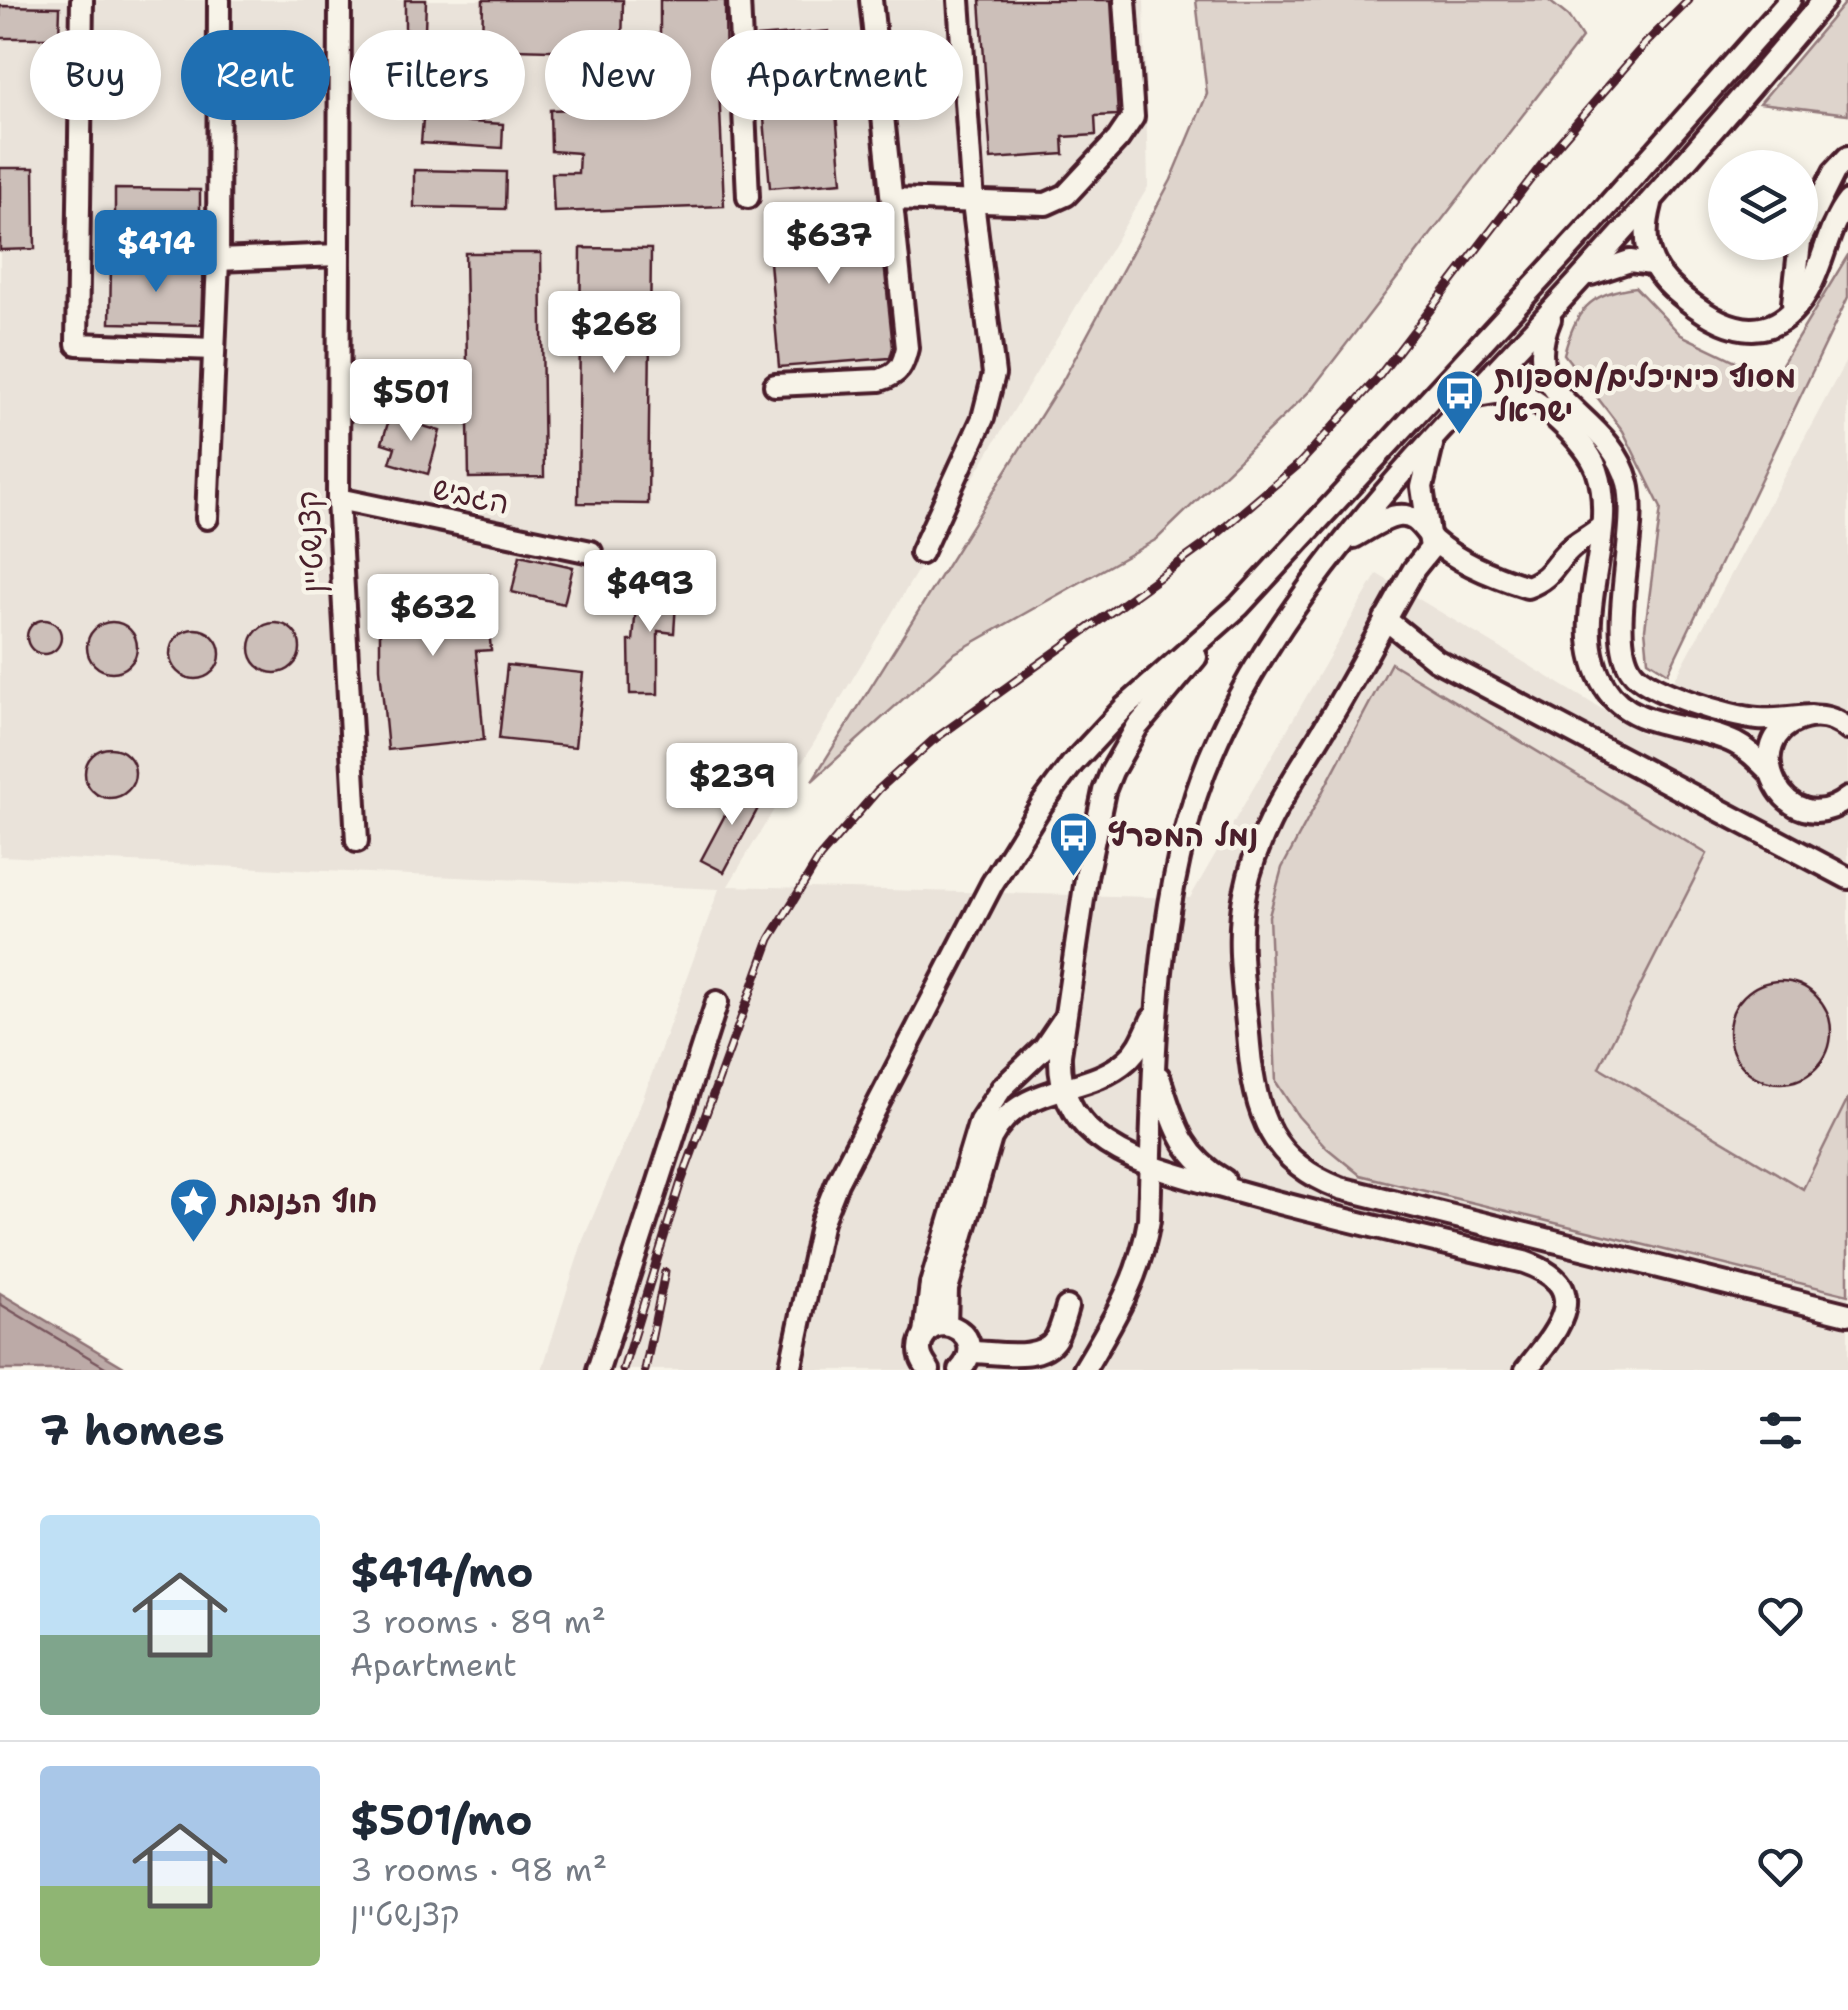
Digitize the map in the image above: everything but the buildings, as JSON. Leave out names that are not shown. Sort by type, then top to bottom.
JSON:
[{"type":"street","points":[[82,0],[77,344],[214,349]]},
{"type":"street","points":[[207,518],[218,260],[219,0]]},
{"type":"street","name":"קצנשטיין","points":[[340,0],[338,498],[356,841]]},
{"type":"street","points":[[740,0],[748,197]]},
{"type":"street","points":[[775,385],[880,380],[893,376],[903,366],[907,348],[871,0]]},
{"type":"street","points":[[921,552],[983,418],[994,374],[973,202],[958,0]]},
{"type":"street","points":[[892,200],[1046,204],[1066,194],[1118,139],[1132,117],[1125,0]]},
{"type":"street","points":[[1526,1370],[1559,1330],[1564,1315],[1566,1296],[1549,1273],[1524,1262],[1271,1201],[1151,1165],[1094,1134],[1076,1113],[1062,1088],[1060,1068],[1064,1019],[1097,817],[1112,771],[1137,727],[1239,606],[1594,221],[1790,0]]},
{"type":"street","points":[[1084,1370],[1124,1303],[1144,1250],[1149,1220],[1157,1006],[1171,886],[1188,820],[1239,697],[1279,628],[1348,540],[1434,438],[1651,202],[1824,0]]},
{"type":"street","points":[[1818,204],[1834,172],[1848,157]]},
{"type":"street","points":[[1651,202],[1645,228],[1651,264],[1696,308],[1740,331],[1760,329],[1792,310],[1806,292],[1848,201]]},
{"type":"street","points":[[218,260],[338,255]]},
{"type":"street","points":[[1792,310],[1798,260]]},
{"type":"street","points":[[1581,278],[1620,263],[1651,264]]},
{"type":"street","points":[[1556,305],[1539,354],[1545,377],[1553,390],[1608,440],[1630,489],[1622,621],[1629,668],[1644,684],[1736,715],[1758,719],[1827,717],[1846,726]]},
{"type":"street","points":[[1472,397],[1508,390],[1528,395],[1575,436],[1597,470],[1603,513],[1591,642],[1596,670],[1607,691],[1639,716],[1734,742],[1755,756],[1770,772],[1775,786],[1796,806],[1826,810],[1848,798]]},
{"type":"street","points":[[1434,438],[1422,487],[1432,548],[1414,569],[1284,794],[1257,851],[1244,894],[1242,951],[1250,1062],[1262,1119],[1275,1142],[1310,1174],[1340,1188],[1848,1314]]},
{"type":"street","name":"הגביש","points":[[338,498],[591,552]]},
{"type":"street","points":[[1348,540],[1399,515],[1416,520],[1432,540],[1474,566],[1527,586],[1542,581],[1572,546],[1602,526]]},
{"type":"street","points":[[1564,556],[1578,558],[1596,579]]},
{"type":"street","points":[[790,1370],[822,1221],[837,1183],[1001,868],[1042,804],[1093,740],[1239,606]]},
{"type":"street","points":[[1386,620],[1436,660],[1848,878]]},
{"type":"street","points":[[1770,772],[1774,743],[1782,730],[1811,716]]},
{"type":"street","points":[[598,1370],[717,1002]]},
{"type":"street","points":[[946,1325],[947,1289],[991,1138],[1008,1114],[1037,1098],[1124,1064],[1137,1050],[1157,1006]]},
{"type":"street","points":[[930,1370],[920,1349],[931,1284],[980,1121],[1002,1088],[1044,1048],[1064,1019]]},
{"type":"street","points":[[1154,1062],[1178,1134],[1191,1155],[1214,1174],[1271,1201]]},
{"type":"street","points":[[924,1335],[946,1325],[966,1337],[965,1361],[1035,1353],[1057,1337],[1068,1307]]},
{"type":"shaded area","points":[[0,0],[1144,0],[1148,187],[728,886],[1190,898],[1377,574],[1645,735],[1848,357],[1848,1370],[542,1370],[583,1240],[643,1098],[719,889],[0,856]]},
{"type":"shaded area","points":[[1196,0],[1548,0],[1568,16],[1582,38],[1311,390],[1157,539],[953,654],[812,781],[1063,380],[1171,180],[1207,94]]},
{"type":"shaded area","points":[[1847,0],[1848,114],[1760,103]]},
{"type":"shaded area","points":[[1848,255],[1848,297],[1668,673],[1648,660],[1645,629],[1661,508],[1623,431],[1564,354],[1574,326],[1595,299],[1635,287],[1681,335],[1773,379]]},
{"type":"shaded area","points":[[1391,663],[1707,854],[1599,1067],[1803,1189],[1848,1098],[1848,1295],[1360,1175],[1327,1148],[1298,1116],[1276,1082],[1269,916],[1282,868]]},
{"type":"water","points":[[0,1293],[5,1296],[129,1370],[0,1370]]},
{"type":"railway","points":[[623,1370],[680,1185],[770,939],[820,857],[878,790],[932,741],[1204,545],[1299,464],[1377,379],[1553,150],[1645,44],[1689,0]]},
{"type":"railway","points":[[645,1370],[665,1272]]},
{"type":"place","name":"מסוף כימיכלים/מספנות ישראל","points":[[1459,436]]},
{"type":"place","name":"נמל המפרץ","points":[[1073,878]]},
{"type":"place","name":"חוף הזנבות","points":[[193,1244]]}]
